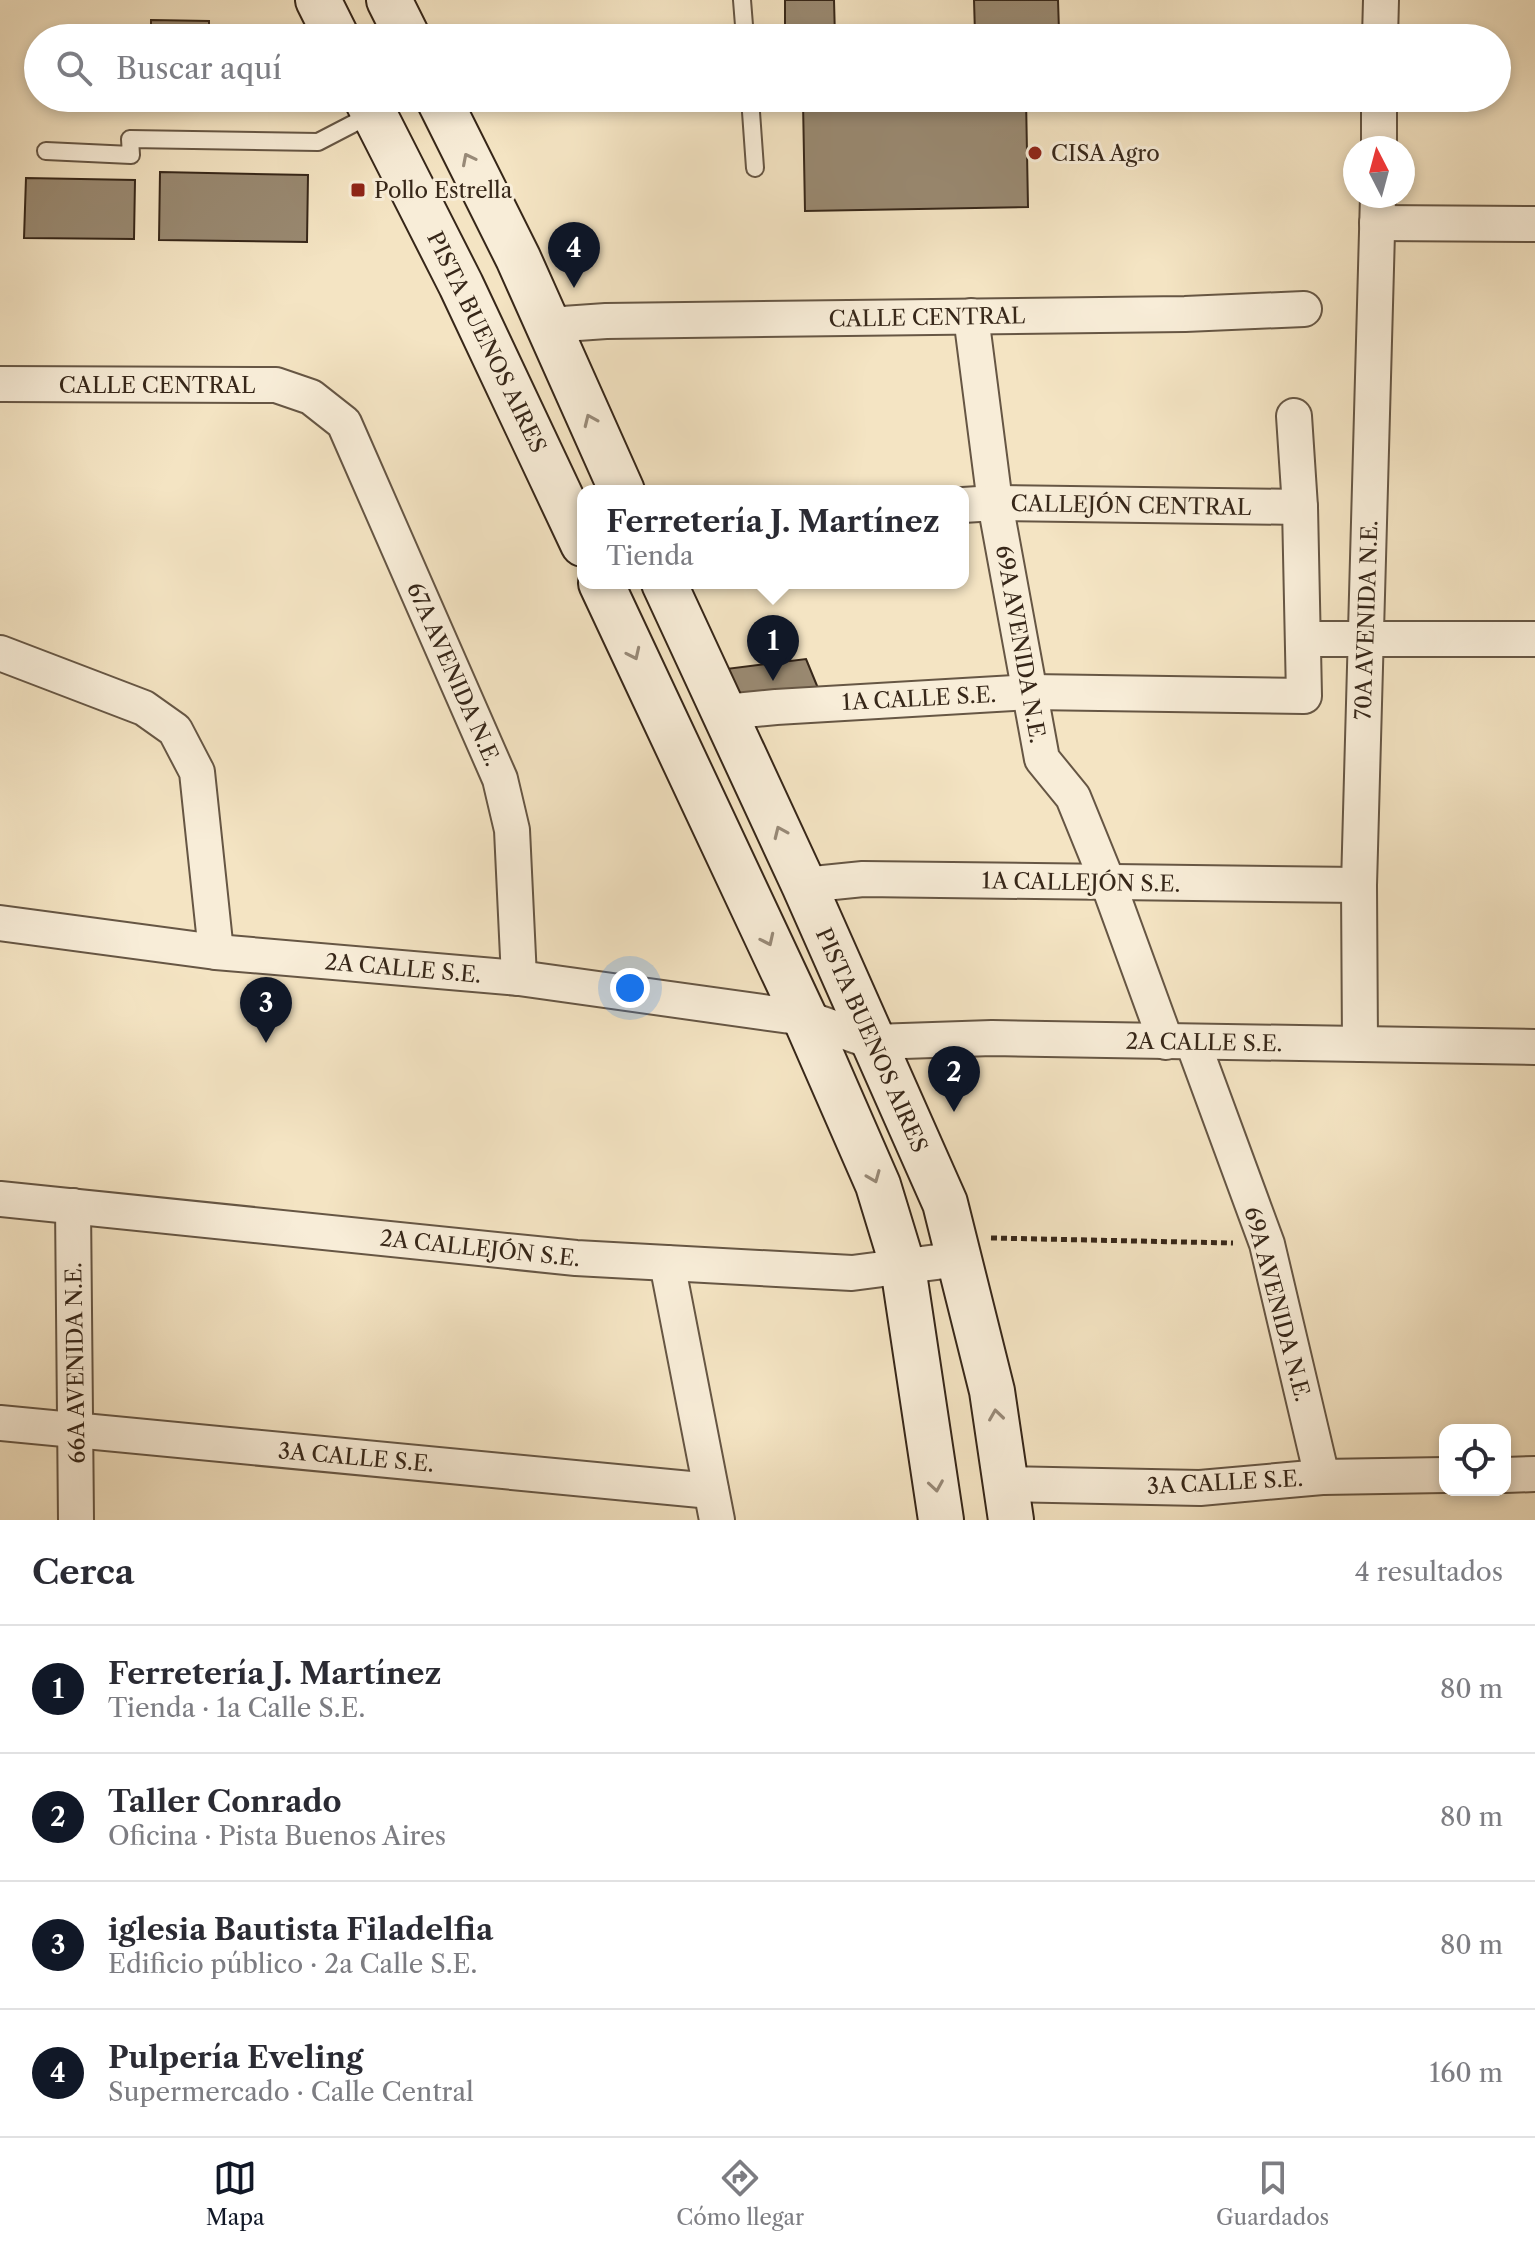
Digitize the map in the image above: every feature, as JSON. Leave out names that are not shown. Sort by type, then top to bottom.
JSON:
[{"type":"main road","points":[[318,0],[330,24]]},
{"type":"main road","points":[[389,0],[401,24]]},
{"type":"main road","name":"PISTA BUENOS AIRES","points":[[373,112],[461,285],[577,531]]},
{"type":"main road","points":[[445,112],[518,258],[619,485]]},
{"type":"main road","points":[[604,589],[805,1018],[878,1185],[903,1267],[941,1520]]},
{"type":"main road","name":"PISTA BUENOS AIRES","points":[[667,589],[804,885],[945,1203],[992,1391],[1008,1502]]},
{"type":"street","points":[[1380,24],[1381,0]]},
{"type":"street","points":[[1379,112],[1379,136]]},
{"type":"street","points":[[1378,209],[1535,224]]},
{"type":"street","name":"70A AVENIDA N.E.","points":[[1360,1044],[1359,885],[1378,209]]},
{"type":"street","name":"CALLE CENTRAL","points":[[549,325],[606,321],[1185,314],[1304,309]]},
{"type":"street","name":"69A AVENIDA N.E.","points":[[971,316],[979,504],[1031,692],[1042,759],[1073,797],[1267,1244],[1322,1477]]},
{"type":"street","name":"CALLE CENTRAL","points":[[0,384],[276,385],[311,397]]},
{"type":"street","name":"67A AVENIDA N.E.","points":[[311,397],[344,423],[500,779],[512,830],[519,978]]},
{"type":"street","points":[[1294,416],[1303,639],[1535,639]]},
{"type":"street","name":"CALLEJÓN CENTRAL","points":[[979,504],[1300,507]]},
{"type":"street","name":"1A CALLE S.E.","points":[[725,712],[1031,692],[1304,696],[1303,639]]},
{"type":"street","points":[[0,653],[144,708],[175,730],[197,772],[216,952]]},
{"type":"street","name":"1A CALLEJÓN S.E.","points":[[804,885],[863,879],[1359,885]]},
{"type":"street","name":"2A CALLE S.E.","points":[[0,923],[216,952],[519,978],[805,1018],[874,1042],[992,1038],[1535,1047]]},
{"type":"street","name":"2A CALLEJÓN S.E.","points":[[0,1199],[576,1258],[852,1273],[903,1267],[957,1248]]},
{"type":"street","name":"66A AVENIDA N.E.","points":[[73,1206],[76,1520]]},
{"type":"street","points":[[667,1263],[714,1505]]},
{"type":"street","name":"3A CALLE S.E.","points":[[0,1423],[714,1505]]},
{"type":"street","points":[[1511,1475],[1535,1474]]},
{"type":"street","name":"3A CALLE S.E.","points":[[1008,1502],[1322,1477],[1439,1475]]},
{"type":"lane","points":[[742,0],[744,24]]},
{"type":"lane","points":[[46,151],[131,155],[130,139],[318,142],[361,112]]},
{"type":"lane","points":[[751,112],[755,168]]},
{"type":"path","points":[[957,1248],[1267,1244]]},
{"type":"building","points":[[785,0],[834,0],[835,24],[785,24]]},
{"type":"building","points":[[974,0],[1058,0],[1059,24],[975,24]]},
{"type":"building","points":[[151,20],[209,21],[209,24],[151,24]]},
{"type":"building","points":[[803,112],[1026,112],[1028,207],[805,211]]},
{"type":"building","points":[[160,172],[308,175],[307,242],[159,240]]},
{"type":"building","points":[[26,178],[135,180],[134,239],[24,238]]},
{"type":"building","points":[[806,659],[820,693],[742,702],[726,669]]},
{"type":"place","name":"CISA Agro","points":[[1035,153]]},
{"type":"place","name":"Pollo Estrella","points":[[358,190]]},
{"type":"place","name":"Pulpería Eveling","points":[[574,288]]},
{"type":"place","name":"Ferretería J. Martínez","points":[[773,681]]},
{"type":"place","name":"iglesia Bautista Filadelfia","points":[[266,1043]]},
{"type":"place","name":"Taller Conrado","points":[[954,1112]]}]
